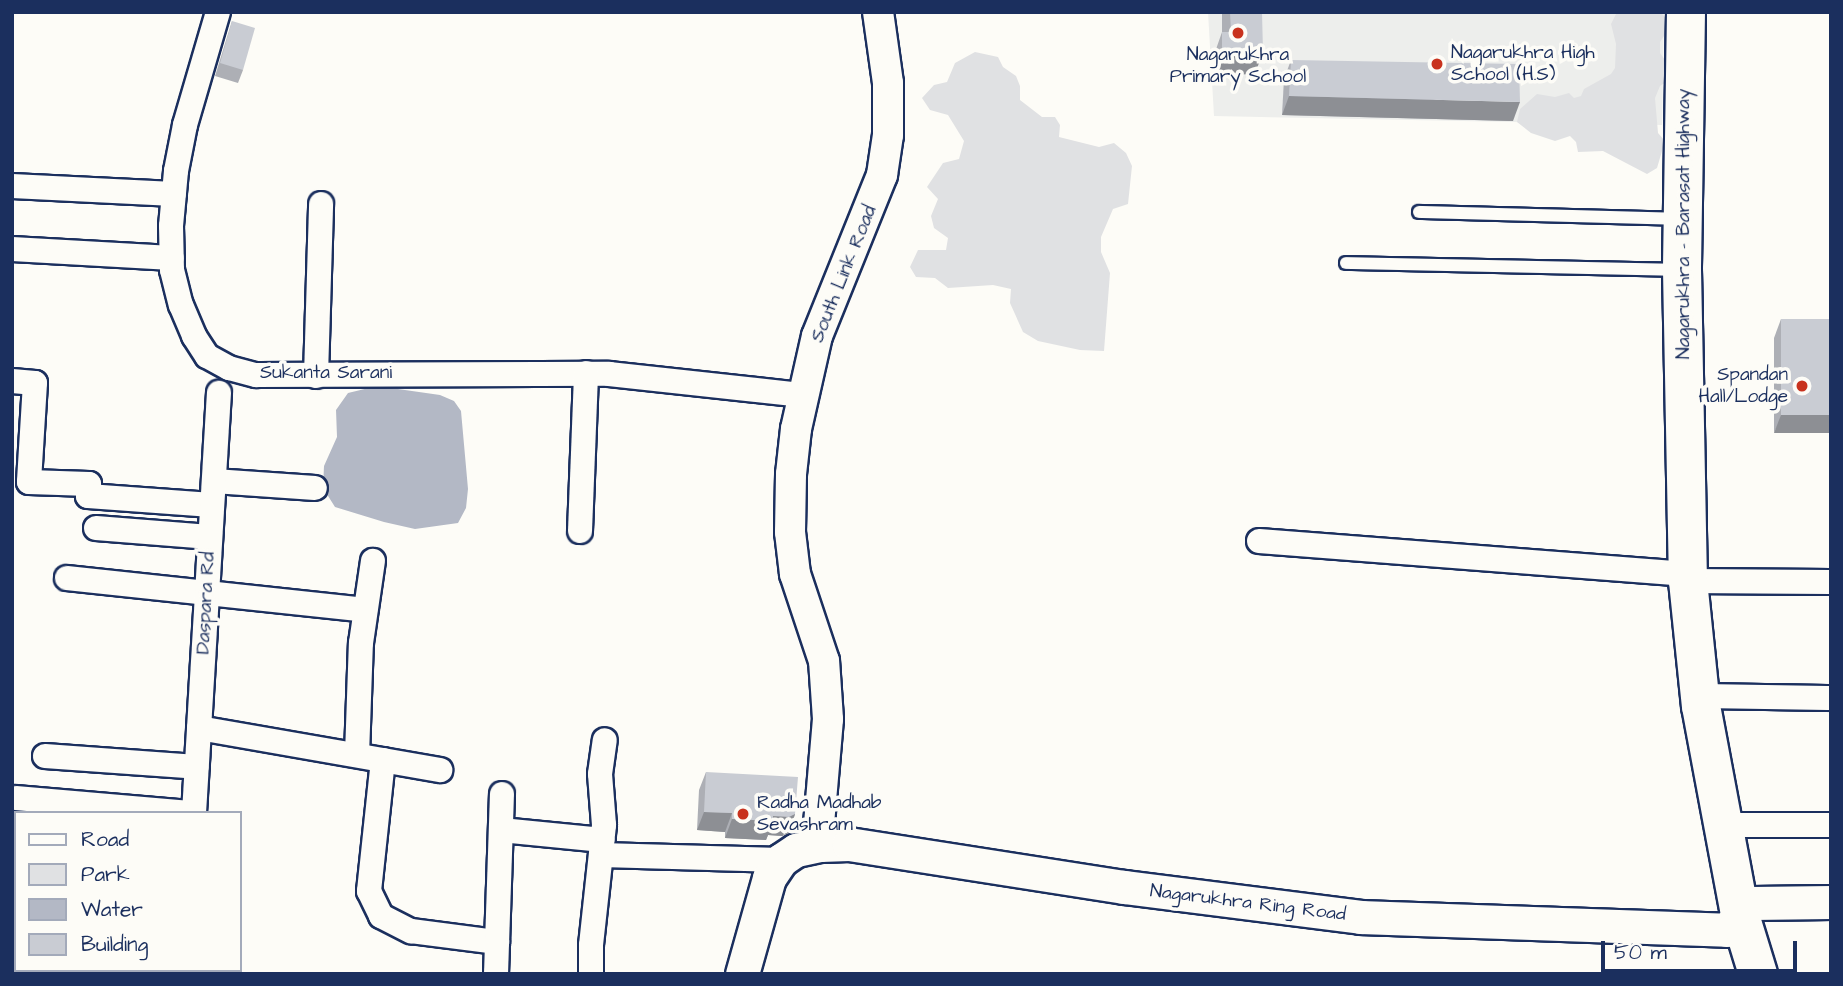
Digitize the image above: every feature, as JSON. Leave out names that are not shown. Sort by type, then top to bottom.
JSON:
[{"type":"main road","name":"Nagarukhra - Barasat Highway","points":[[1686,12],[1682,270],[1688,578],[1699,696],[1740,915],[1758,974]]},
{"type":"main road","name":"Nagarukhra Ring Road","points":[[789,855],[849,844],[1124,887],[1360,917],[1726,930],[1752,903],[1831,902]]},
{"type":"main road","points":[[742,974],[769,878],[789,855]]},
{"type":"street","points":[[218,12],[185,125],[174,194],[172,258],[181,305],[194,336],[207,356],[219,393],[238,377],[256,375]]},
{"type":"street","name":"South Link Road","points":[[819,824],[828,719],[824,661],[795,574],[790,532],[791,474],[803,395],[817,336],[832,292],[870,210],[882,175],[888,135],[888,83],[878,12]]},
{"type":"street","points":[[12,186],[174,194]]},
{"type":"street","points":[[316,376],[321,204]]},
{"type":"street","points":[[12,248],[172,258]]},
{"type":"street","name":"Sukanta Sarani","points":[[207,356],[229,368],[256,375],[586,373],[669,379],[803,395]]},
{"type":"street","points":[[580,531],[586,373]]},
{"type":"street","points":[[12,381],[35,383],[29,482],[89,484],[88,496],[316,488]]},
{"type":"street","name":"Daspara Rd","points":[[193,811],[219,393]]},
{"type":"street","points":[[96,528],[209,537]]},
{"type":"street","points":[[1259,541],[1688,578],[1831,582]]},
{"type":"street","points":[[357,755],[365,610],[373,561]]},
{"type":"street","points":[[67,578],[365,610]]},
{"type":"street","points":[[1699,696],[1831,698]]},
{"type":"street","points":[[199,728],[440,770]]},
{"type":"street","points":[[591,974],[591,945],[602,848],[600,774],[605,740]]},
{"type":"street","points":[[45,756],[197,767]]},
{"type":"street","points":[[383,760],[369,891],[381,916],[411,931],[498,942]]},
{"type":"street","points":[[496,974],[502,794]]},
{"type":"street","points":[[16,798],[169,811]]},
{"type":"street","points":[[501,830],[602,848],[789,855],[819,824],[849,844]]},
{"type":"street","points":[[1722,825],[1831,825]]},
{"type":"lane","points":[[1419,212],[1682,219]]},
{"type":"lane","points":[[1346,263],[1682,270]]},
{"type":"shaded area","name":"Nagarukhra High School (H.S)","points":[[1208,12],[1664,12],[1662,125],[1214,116]]},
{"type":"green space","points":[[1617,12],[1660,12],[1666,18],[1666,33],[1660,42],[1660,53],[1668,64],[1666,82],[1660,86],[1655,98],[1658,133],[1665,141],[1657,168],[1647,174],[1603,151],[1578,152],[1576,142],[1570,136],[1555,141],[1531,133],[1517,122],[1520,109],[1537,94],[1555,97],[1569,93],[1574,98],[1581,96],[1584,89],[1611,74],[1615,68],[1616,44],[1611,24]]},
{"type":"green space","points":[[975,52],[998,57],[1003,67],[1016,76],[1020,86],[1020,100],[1042,117],[1055,117],[1060,125],[1059,137],[1099,147],[1114,143],[1126,153],[1132,166],[1128,204],[1113,209],[1101,237],[1101,252],[1110,273],[1104,351],[1080,350],[1038,341],[1023,332],[1010,303],[1011,289],[993,285],[948,288],[935,278],[916,277],[910,267],[918,250],[946,250],[948,238],[934,228],[931,216],[938,199],[927,187],[943,163],[959,159],[964,141],[948,115],[930,110],[922,98],[934,85],[947,82],[955,63]]},
{"type":"water","points":[[377,386],[440,395],[454,401],[461,411],[468,489],[466,508],[458,523],[415,529],[384,522],[335,507],[323,488],[324,466],[337,437],[336,410],[348,393]]},
{"type":"building","points":[[1230,12],[1262,12],[1263,52],[1222,52],[1222,32],[1231,32]]},
{"type":"building","points":[[232,21],[255,28],[243,70],[220,63]]},
{"type":"building","points":[[1291,60],[1519,64],[1520,102],[1289,96]]},
{"type":"building","name":"Spandan Hall/Lodge","points":[[1781,319],[1831,319],[1831,415],[1781,415]]},
{"type":"building","points":[[706,772],[798,777],[795,814],[789,817],[773,816],[773,821],[732,819],[732,813],[704,812]]},
{"type":"place","name":"Nagarukhra Primary School","points":[[1238,33]]},
{"type":"place","name":"Nagarukhra High School (H.S)","points":[[1437,64]]},
{"type":"place","name":"Spandan Hall/Lodge","points":[[1802,386]]},
{"type":"place","name":"Radha Madhab Sevashram","points":[[743,814]]}]
